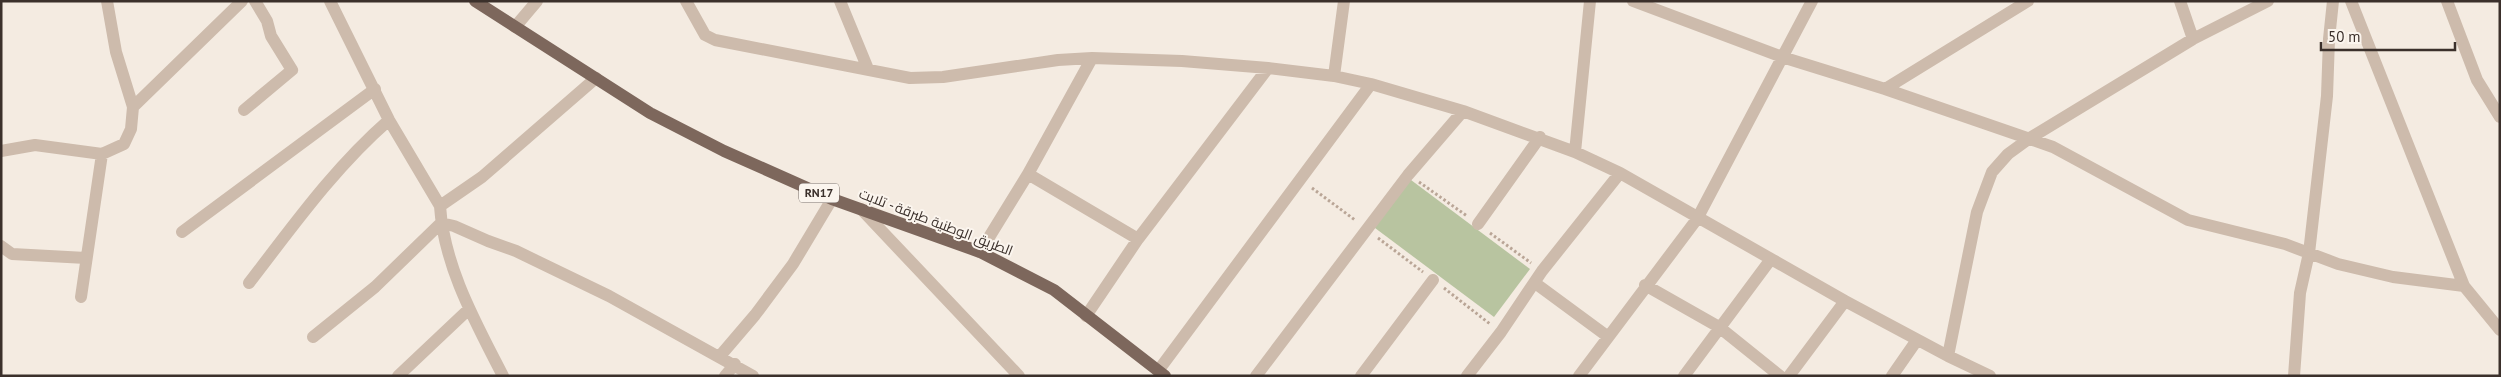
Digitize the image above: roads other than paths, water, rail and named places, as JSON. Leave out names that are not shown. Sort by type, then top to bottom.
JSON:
[{"type":"main road","name":"الطريق الوطنية طبرقة - تلابت","points":[[475,1],[650,113],[724,151],[832,199],[980,252],[1054,290],[1161,373]]},
{"type":"street","points":[[1,151],[35,145],[102,154],[124,144],[130,129],[133,107],[116,52],[108,1]]},
{"type":"street","points":[[133,107],[242,1]]},
{"type":"street","points":[[244,110],[292,70],[271,36],[267,21],[254,1]]},
{"type":"street","points":[[330,1],[375,89],[388,120],[440,206],[441,223],[451,263],[469,309],[503,376]]},
{"type":"street","points":[[515,27],[537,1]]},
{"type":"street","points":[[686,1],[705,35],[716,40],[910,78],[943,77],[1058,60],[1092,58],[1182,61],[1334,76],[1371,84],[1463,110],[1540,137],[1620,173],[1845,301],[1917,340],[1990,376]]},
{"type":"street","points":[[840,1],[868,69]]},
{"type":"street","points":[[1334,76],[1344,1]]},
{"type":"street","points":[[1576,152],[1590,1]]},
{"type":"street","points":[[1633,1],[1782,57],[1885,89],[2052,146],[2188,220],[2285,244],[2338,264],[2392,277],[2464,286]]},
{"type":"street","points":[[1579,376],[1697,218],[1812,1]]},
{"type":"street","points":[[1885,89],[2028,1]]},
{"type":"street","points":[[2180,1],[2193,39]]},
{"type":"street","points":[[1948,356],[1977,212],[1992,172],[2008,154],[2030,138],[2193,39],[2268,1]]},
{"type":"street","points":[[2294,376],[2300,293],[2309,253],[2327,96],[2329,39],[2333,1]]},
{"type":"street","points":[[2351,1],[2464,286],[2500,330]]},
{"type":"street","points":[[2447,1],[2477,80],[2500,117]]},
{"type":"street","points":[[980,252],[1028,174],[1092,58]]},
{"type":"street","points":[[1086,316],[1138,239],[1268,68]]},
{"type":"street","points":[[440,206],[482,177],[596,78]]},
{"type":"street","points":[[1161,373],[1371,84]]},
{"type":"street","points":[[182,232],[375,89]]},
{"type":"street","points":[[1256,376],[1408,175],[1463,110]]},
{"type":"street","points":[[250,283],[322,188],[359,146],[388,120]]},
{"type":"street","points":[[1478,224],[1540,137]]},
{"type":"street","points":[[81,298],[102,154]]},
{"type":"street","points":[[1467,376],[1535,283],[1620,173]]},
{"type":"street","points":[[1028,174],[1138,239]]},
{"type":"street","points":[[720,356],[755,315],[793,264],[832,199]]},
{"type":"street","points":[[860,208],[1019,376]]},
{"type":"street","points":[[441,223],[454,226],[488,242],[516,251],[609,296],[735,364],[753,376]]},
{"type":"street","points":[[313,337],[375,286],[441,223]]},
{"type":"street","points":[[1,246],[12,254],[86,258]]},
{"type":"street","points":[[1684,376],[1771,259]]},
{"type":"street","points":[[1361,376],[1433,280]]},
{"type":"street","points":[[1535,283],[1608,336]]},
{"type":"street","points":[[1646,285],[1719,327],[1780,376]]},
{"type":"street","points":[[1789,376],[1845,301]]},
{"type":"street","points":[[398,376],[469,309]]},
{"type":"street","points":[[1892,376],[1917,340]]},
{"type":"street","points":[[725,376],[735,364]]}]
